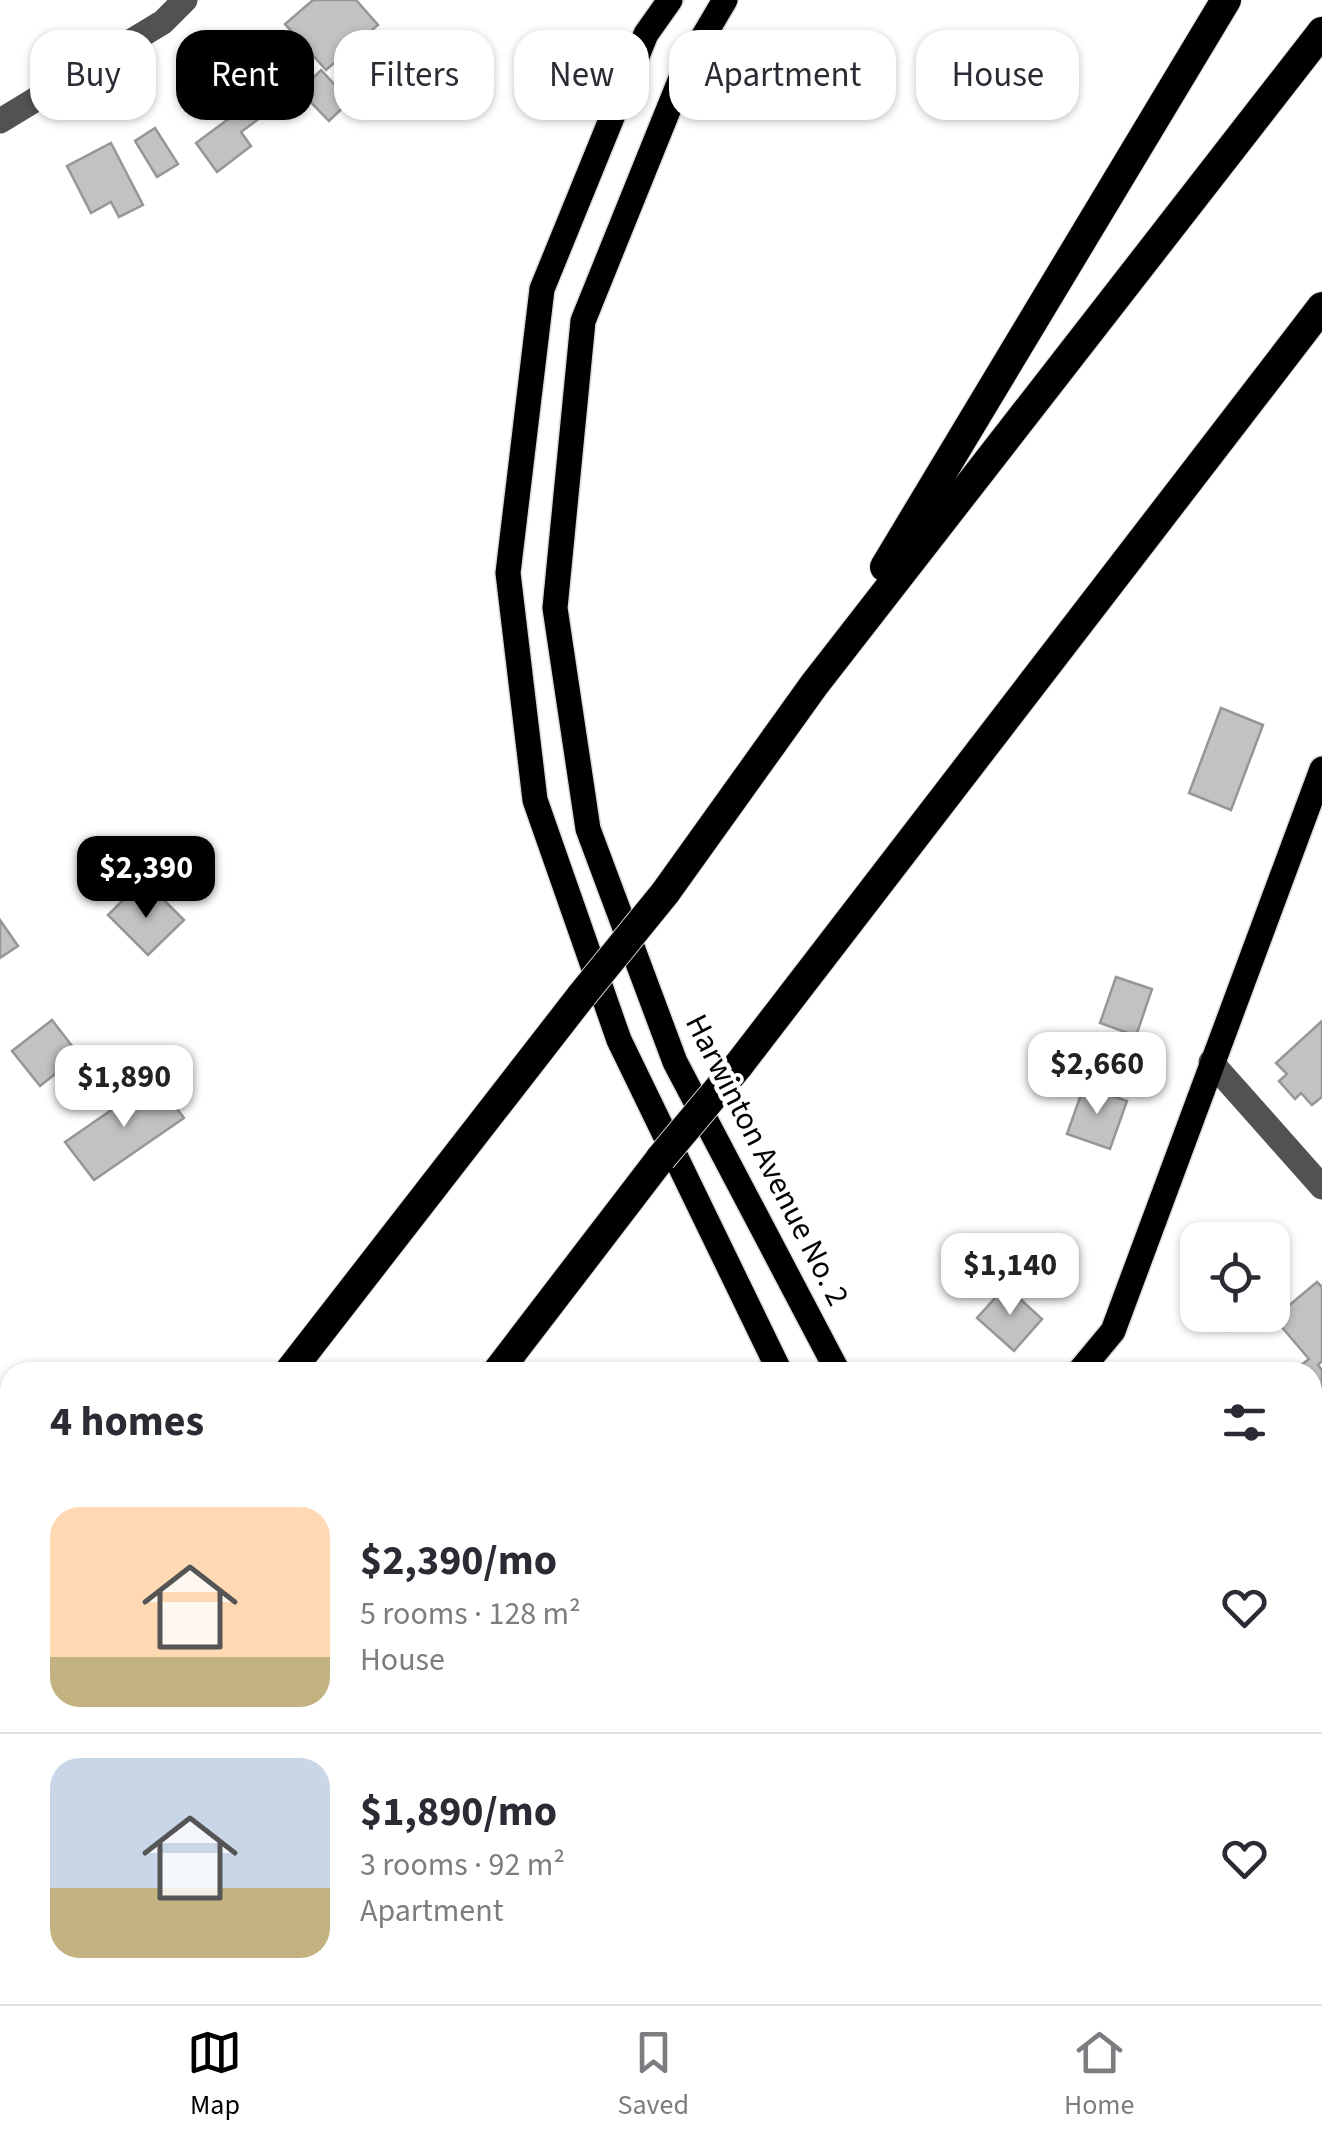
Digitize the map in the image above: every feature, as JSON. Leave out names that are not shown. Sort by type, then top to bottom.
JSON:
[{"type":"highway","points":[[814,685],[1226,0]]},
{"type":"highway","points":[[297,1362],[665,893],[814,685],[1322,32]]},
{"type":"highway","points":[[504,1362],[661,1158],[738,1066],[1322,306]]},
{"type":"main road","points":[[670,0],[646,34],[542,289],[508,573],[535,800],[619,1040],[775,1362]]},
{"type":"main road","name":"Harwinton Avenue No. 2","points":[[726,0],[686,66],[582,321],[555,608],[588,829],[675,1062],[833,1362]]},
{"type":"main road","points":[[1087,1362],[1113,1331],[1322,769]]},
{"type":"street","points":[[0,122],[163,22],[185,0]]},
{"type":"street","points":[[1211,1062],[1322,1187]]},
{"type":"building","points":[[313,0],[356,0],[378,25],[372,30],[334,30],[334,63],[326,70],[314,57],[314,30],[290,30],[285,24]]},
{"type":"building","points":[[321,70],[334,84],[334,116],[329,121],[314,105],[314,77]]},
{"type":"building","points":[[227,120],[257,120],[241,132],[251,146],[217,172],[196,143]]},
{"type":"building","points":[[155,128],[178,164],[157,177],[135,141]]},
{"type":"building","points":[[111,143],[143,205],[119,217],[111,202],[91,213],[67,166]]},
{"type":"building","points":[[1221,708],[1263,725],[1231,810],[1189,793]]},
{"type":"building","points":[[133,890],[149,907],[160,896],[184,920],[148,955],[108,915]]},
{"type":"building","points":[[0,920],[18,946],[0,958]]},
{"type":"building","points":[[1116,977],[1152,989],[1136,1036],[1100,1023]]},
{"type":"building","points":[[52,1020],[79,1055],[40,1086],[12,1051]]},
{"type":"building","points":[[1322,1021],[1322,1097],[1312,1105],[1301,1093],[1295,1099],[1279,1081],[1287,1074],[1276,1063]]},
{"type":"building","points":[[155,1080],[184,1118],[94,1180],[65,1142]]},
{"type":"building","points":[[1084,1086],[1127,1101],[1110,1149],[1067,1134]]},
{"type":"building","points":[[1317,1282],[1322,1287],[1322,1361],[1305,1362],[1309,1359],[1286,1332],[1290,1332],[1290,1305]]},
{"type":"building","points":[[1006,1286],[1042,1319],[1014,1351],[977,1318]]}]
